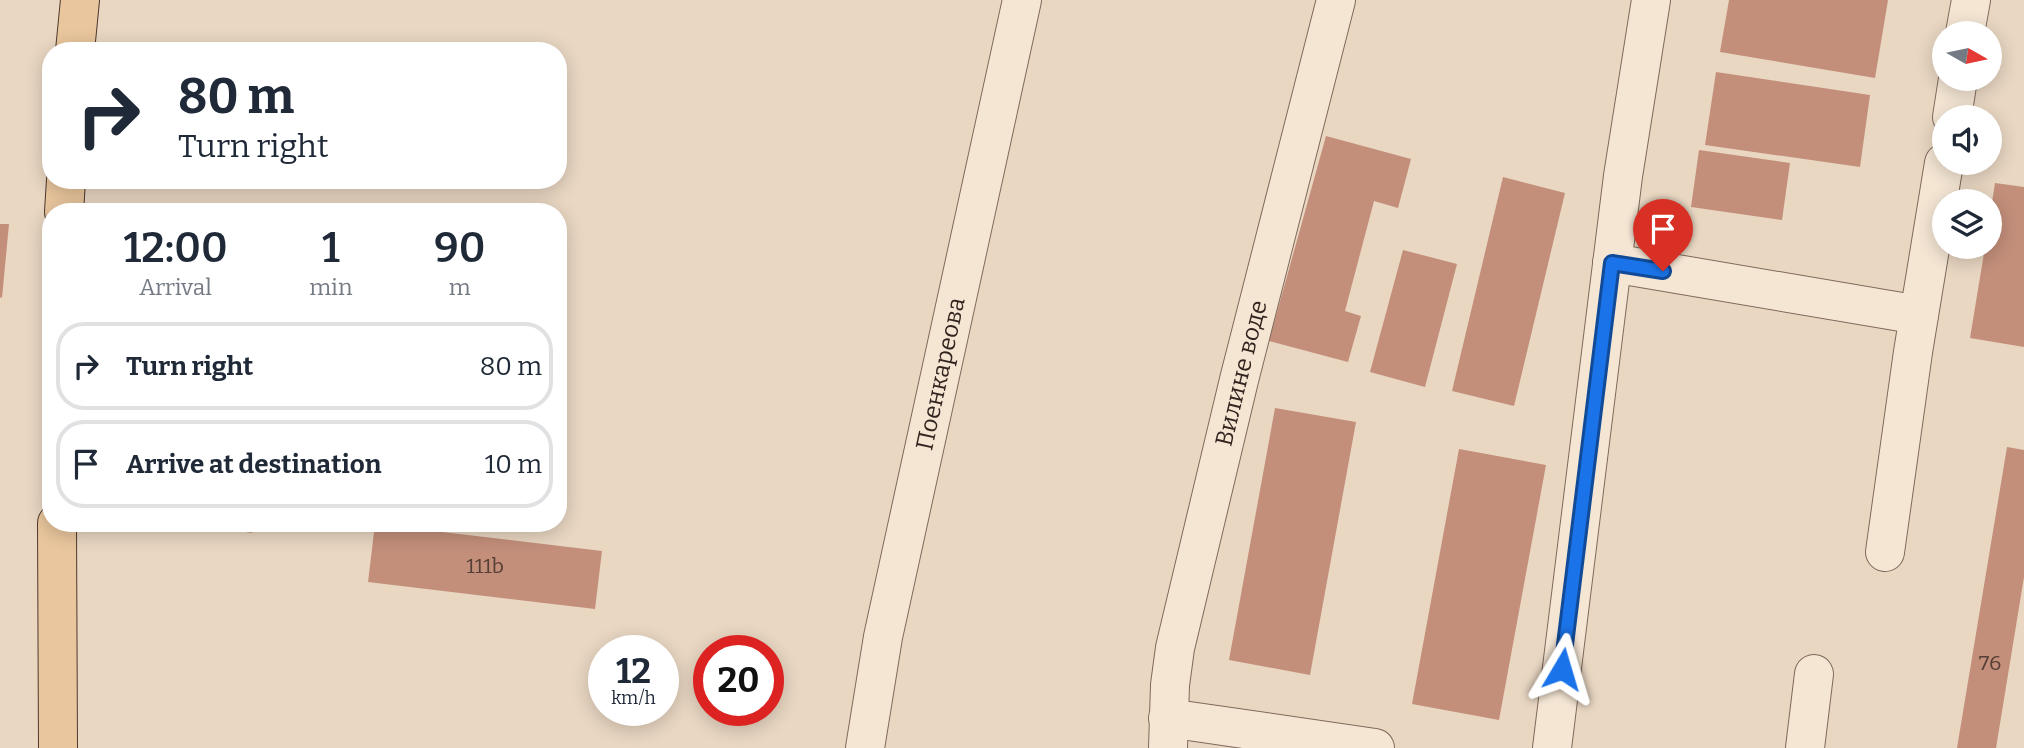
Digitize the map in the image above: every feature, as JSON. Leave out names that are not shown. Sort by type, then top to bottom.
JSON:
[{"type":"main road","points":[[76,42],[80,0]]},
{"type":"main road","points":[[57,532],[58,748]]},
{"type":"street","name":"Поенкареова","points":[[865,748],[883,637],[1022,0]]},
{"type":"street","name":"Вилине воде","points":[[1168,733],[1175,648],[1239,380],[1336,0]]},
{"type":"street","points":[[1552,748],[1623,176],[1651,0]]},
{"type":"street","points":[[1967,21],[1971,0]]},
{"type":"street","points":[[1885,552],[1942,175]]},
{"type":"street","points":[[1612,263],[1919,315]]},
{"type":"street","points":[[1805,748],[1814,674]]},
{"type":"street","points":[[1168,733],[1375,748]]},
{"type":"building","points":[[1729,0],[1888,0],[1875,78],[1720,52]]},
{"type":"building","points":[[1716,72],[1870,95],[1860,167],[1705,145]]},
{"type":"building","points":[[1326,136],[1411,159],[1398,208],[1374,201],[1345,311],[1361,316],[1348,362],[1269,341]]},
{"type":"building","points":[[1699,150],[1790,163],[1782,220],[1691,207]]},
{"type":"building","points":[[1503,177],[1565,193],[1514,406],[1452,391]]},
{"type":"building","points":[[1995,183],[2024,187],[2024,347],[1970,338],[1983,259],[2002,259],[2002,189],[1994,189]]},
{"type":"building","points":[[0,224],[9,224],[2,298],[0,297]]},
{"type":"building","points":[[1403,250],[1457,264],[1425,387],[1370,372]]},
{"type":"building","points":[[1275,408],[1356,422],[1310,675],[1229,660]]},
{"type":"building","points":[[2007,447],[2024,450],[2024,577],[1996,748],[1957,748]]},
{"type":"building","points":[[1459,449],[1546,465],[1499,720],[1412,704]]},
{"type":"building","points":[[374,532],[442,532],[602,551],[595,609],[368,582]]},
{"type":"route","points":[[1562,669],[1612,263],[1663,271]]}]
